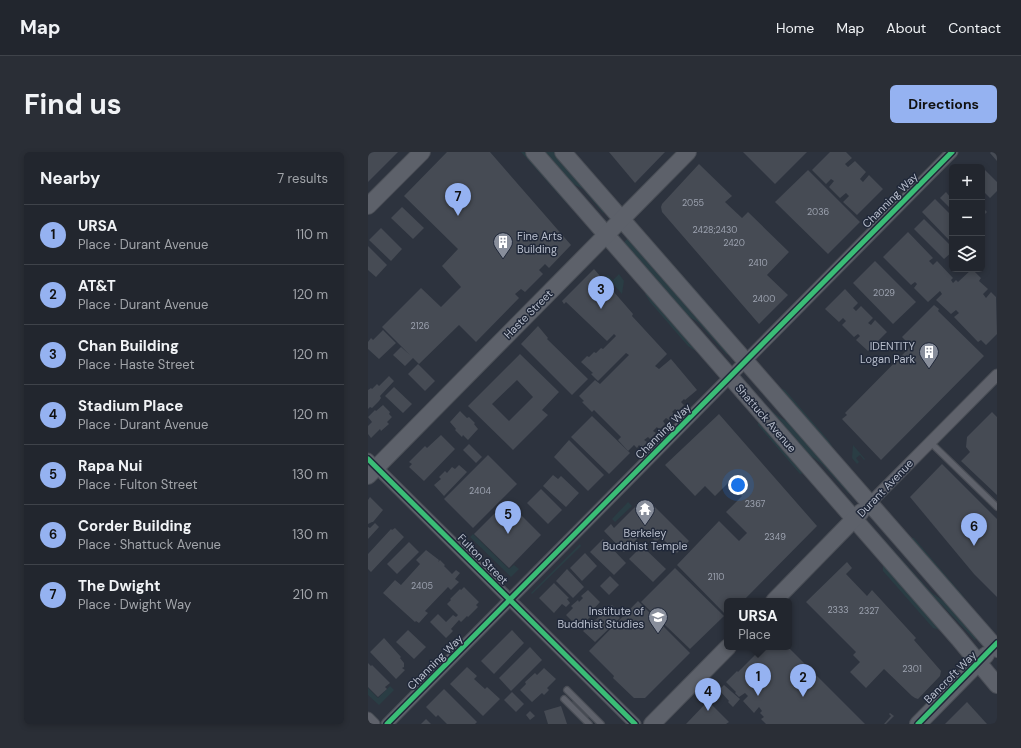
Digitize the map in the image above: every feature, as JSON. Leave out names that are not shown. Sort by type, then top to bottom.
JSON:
[{"type":"main road","points":[[368,206],[422,152]]},
{"type":"main road","name":"Shattuck Avenue","points":[[534,152],[997,685]]},
{"type":"main road","name":"Shattuck Avenue","points":[[563,152],[869,504],[996,646]]},
{"type":"main road","name":"Haste Street","points":[[371,467],[688,152]]},
{"type":"main road","name":"Durant Avenue","points":[[777,598],[869,504]]},
{"type":"main road","name":"Bancroft Way","points":[[918,724],[996,646]]},
{"type":"main road","points":[[652,724],[725,650]]},
{"type":"street","name":"Channing Way","points":[[387,724],[952,152]]},
{"type":"street","name":"Durant Avenue","points":[[869,504],[997,375]]},
{"type":"street","name":"Fulton Street","points":[[371,467],[510,599],[635,724]]},
{"type":"street","points":[[368,718],[374,724]]},
{"type":"lane","points":[[930,442],[997,507]]},
{"type":"lane","points":[[567,690],[601,724]]},
{"type":"lane","points":[[564,699],[589,724]]},
{"type":"shaded area","points":[[521,152],[525,152],[569,204],[568,205]]},
{"type":"shaded area","points":[[543,152],[555,152],[606,210],[603,213],[583,189],[569,182]]},
{"type":"shaded area","points":[[629,237],[729,352],[727,355],[698,322],[683,313],[623,243]]},
{"type":"shaded area","points":[[660,250],[720,318],[722,323],[658,251]]},
{"type":"shaded area","points":[[619,274],[624,281],[622,294],[606,276],[608,275],[613,280]]},
{"type":"shaded area","points":[[646,293],[695,349],[694,350],[688,346],[650,302],[645,294]]},
{"type":"shaded area","points":[[748,384],[772,411],[790,423],[850,492],[848,493],[822,464],[803,450],[746,386]]},
{"type":"shaded area","points":[[780,388],[785,390],[832,446],[829,447]]},
{"type":"shaded area","points":[[758,420],[804,473],[800,474],[758,425]]},
{"type":"shaded area","points":[[853,445],[865,459],[864,460],[860,455],[856,458],[859,462],[857,464],[852,458]]},
{"type":"shaded area","points":[[628,502],[632,506],[615,522],[612,519]]},
{"type":"shaded area","points":[[876,531],[932,593],[949,605],[978,638],[975,640],[942,605],[931,597],[874,532]]},
{"type":"shaded area","points":[[473,534],[509,569],[514,565],[519,569],[511,577],[470,537]]},
{"type":"shaded area","points":[[909,537],[914,538],[964,597],[966,603]]},
{"type":"shaded area","points":[[580,544],[581,546],[532,594],[531,593]]},
{"type":"shaded area","points":[[883,566],[886,566],[940,625],[940,630],[933,628],[883,571]]},
{"type":"shaded area","points":[[390,686],[394,690],[379,705],[368,695],[368,688],[378,698]]},
{"type":"building","points":[[368,152],[398,152],[368,182]]},
{"type":"building","points":[[447,152],[490,152],[571,245],[549,268],[545,264],[539,270],[543,274],[525,292],[521,289],[515,294],[519,298],[476,342],[459,325],[419,364],[413,358],[405,366],[393,355],[401,347],[410,355],[382,327],[421,288],[441,307],[461,287],[442,266],[458,249],[404,196]]},
{"type":"building","points":[[609,152],[665,152],[635,183]]},
{"type":"building","points":[[743,152],[807,152],[775,184]]},
{"type":"building","points":[[830,152],[846,152],[852,158],[845,164],[848,167],[855,161],[866,172],[860,179],[863,182],[869,175],[883,189],[857,215],[843,202],[849,196],[846,193],[840,198],[829,187],[834,181],[831,179],[826,184],[812,170]]},
{"type":"building","points":[[997,152],[997,161],[990,153]]},
{"type":"building","points":[[699,164],[732,196],[725,202],[742,218],[748,212],[789,252],[767,275],[788,295],[759,324],[662,212],[662,204]]},
{"type":"building","points":[[808,170],[860,222],[828,254],[775,202]]},
{"type":"building","points":[[985,170],[997,182],[997,191],[990,198],[985,193]]},
{"type":"building","points":[[946,192],[949,196],[949,207],[940,198]]},
{"type":"building","points":[[935,199],[949,213],[949,240],[922,212]]},
{"type":"building","points":[[402,207],[424,228],[413,239],[391,218]]},
{"type":"building","points":[[924,219],[949,244],[949,255],[944,259],[914,229]]},
{"type":"building","points":[[381,228],[402,249],[391,261],[369,240]]},
{"type":"building","points":[[908,232],[933,258],[929,261],[933,265],[937,261],[953,278],[951,280],[953,283],[956,280],[958,282],[969,272],[975,272],[981,278],[979,281],[988,289],[983,294],[986,298],[991,292],[996,297],[997,334],[986,345],[981,340],[978,342],[954,317],[959,313],[956,310],[951,314],[936,300],[942,294],[940,291],[928,302],[914,288],[917,284],[915,282],[911,285],[883,257]]},
{"type":"building","points":[[368,246],[387,265],[376,277],[368,270]]},
{"type":"building","points":[[875,261],[916,302],[893,324],[853,283]]},
{"type":"building","points":[[594,269],[633,314],[632,316],[667,354],[655,366],[659,369],[671,359],[697,390],[681,402],[684,405],[678,411],[675,409],[672,412],[675,414],[669,420],[666,418],[663,421],[665,424],[659,430],[657,427],[653,431],[656,433],[650,439],[648,437],[644,440],[647,442],[642,448],[639,445],[637,448],[634,445],[628,451],[618,440],[621,437],[594,410],[592,412],[582,402],[584,401],[579,396],[595,380],[600,384],[629,355],[626,353],[598,381],[591,374],[593,373],[581,362],[587,356],[589,357],[594,352],[596,353],[601,348],[603,349],[616,336],[614,334],[607,341],[566,302],[564,304],[562,301]]},
{"type":"building","points":[[845,289],[858,303],[853,308],[856,311],[861,306],[873,318],[868,323],[871,325],[875,320],[887,332],[868,351],[856,340],[860,336],[858,334],[854,337],[842,325],[846,321],[843,318],[839,322],[825,309]]},
{"type":"building","name":"IDENTITY Logan Park","points":[[934,305],[939,309],[938,311],[984,356],[881,460],[842,419],[847,415],[845,413],[911,346],[902,337]]},
{"type":"building","points":[[538,326],[548,338],[547,339],[588,379],[572,395],[521,344]]},
{"type":"building","points":[[383,330],[396,343],[379,359],[368,349],[368,342],[371,338],[373,340]]},
{"type":"building","points":[[520,354],[559,392],[542,410],[548,415],[513,450],[468,406]],"holes":[[[517,380],[533,397],[509,421],[492,404]]]},
{"type":"building","points":[[418,364],[435,381],[425,391],[408,374]]},
{"type":"building","points":[[389,376],[394,381],[380,396],[381,398],[379,401],[372,408],[370,407],[368,409],[368,390],[371,388],[372,389],[377,384],[379,386]]},
{"type":"building","points":[[394,387],[412,404],[403,413],[385,396]]},
{"type":"building","points":[[383,405],[390,412],[389,414],[392,417],[387,422],[389,424],[381,431],[380,429],[371,438],[368,434],[368,426],[372,422],[368,417]]},
{"type":"building","points":[[460,411],[475,423],[474,424],[478,429],[468,440],[463,435],[462,437],[455,430],[456,429],[450,422]]},
{"type":"building","points":[[992,412],[997,417],[997,495],[961,461],[970,452],[966,447],[967,437]]},
{"type":"building","points":[[719,414],[817,526],[746,598],[724,598],[724,613],[677,565],[719,521],[739,541],[747,533],[726,512],[742,496],[729,482],[715,496],[705,486],[695,496],[665,465]]},
{"type":"building","points":[[592,416],[630,453],[609,474],[571,437]]},
{"type":"building","points":[[441,435],[455,449],[424,481],[409,467],[412,464],[409,462],[425,446],[427,448]]},
{"type":"building","points":[[569,440],[604,475],[588,491],[554,457]]},
{"type":"building","points":[[469,444],[482,457],[476,463],[463,450]]},
{"type":"building","points":[[488,455],[517,484],[473,528],[444,499]]},
{"type":"building","points":[[942,464],[997,519],[997,597],[974,574],[910,497]]},
{"type":"building","points":[[459,465],[467,472],[444,496],[434,485],[441,479],[439,477],[445,471],[447,473],[452,467],[455,469]]},
{"type":"building","points":[[553,475],[558,479],[561,476],[579,493],[566,507],[543,486]]},
{"type":"building","points":[[541,489],[562,510],[548,524],[527,503]]},
{"type":"building","points":[[370,497],[383,510],[373,522],[368,524],[368,500]]},
{"type":"building","points":[[507,501],[541,535],[509,568],[474,534]]},
{"type":"building","name":"Berkeley Buddhist Temple","points":[[641,501],[647,507],[651,503],[689,541],[677,553],[661,537],[656,542],[645,531],[624,552],[604,531],[611,524],[614,528]]},
{"type":"building","points":[[375,523],[379,527],[368,539],[368,527],[370,528]]},
{"type":"building","points":[[395,528],[404,537],[371,572],[368,569],[368,554],[391,529],[392,530]]},
{"type":"building","points":[[603,539],[626,563],[614,575],[590,552]]},
{"type":"building","points":[[409,542],[419,552],[397,574],[387,564]]},
{"type":"building","points":[[642,546],[666,569],[653,582],[629,559]]},
{"type":"building","points":[[426,550],[439,560],[438,562],[440,560],[452,574],[456,570],[460,573],[455,579],[459,582],[451,590],[448,587],[425,611],[428,613],[419,623],[416,621],[415,622],[383,593],[395,580],[401,585],[420,564],[416,560]]},
{"type":"building","points":[[585,553],[597,566],[582,581],[570,568]]},
{"type":"building","points":[[847,562],[852,568],[846,574],[867,596],[872,590],[916,638],[914,640],[941,671],[940,676],[918,699],[912,696],[884,669],[866,688],[850,672],[860,662],[853,655],[856,652],[806,602]]},
{"type":"building","points":[[675,568],[724,616],[690,649],[641,602]]},
{"type":"building","points":[[567,569],[584,587],[573,598],[556,581]]},
{"type":"building","points":[[610,576],[619,585],[609,595],[600,586]]},
{"type":"building","points":[[554,583],[569,598],[567,599],[570,603],[566,607],[562,604],[554,613],[539,598]]},
{"type":"building","points":[[464,587],[479,602],[476,605],[478,607],[461,622],[459,620],[451,629],[453,631],[446,638],[430,622],[438,614],[446,622],[453,615],[456,617],[458,615],[447,604],[460,589],[461,590]]},
{"type":"building","points":[[588,590],[600,602],[590,613],[592,615],[585,622],[583,620],[577,626],[566,615],[573,608],[571,606],[578,600],[579,602],[583,598],[581,596]]},
{"type":"building","points":[[638,601],[690,653],[645,698],[634,698],[613,678],[614,676],[589,651]]},
{"type":"building","points":[[612,605],[618,612],[616,614],[620,618],[595,642],[583,631]]},
{"type":"building","points":[[408,630],[426,647],[414,659],[396,642]]},
{"type":"building","points":[[512,630],[524,643],[494,674],[481,661]]},
{"type":"building","points":[[384,638],[401,657],[400,658],[404,663],[404,667],[402,668],[405,670],[396,679],[370,652]]},
{"type":"building","points":[[530,647],[542,660],[511,691],[499,678]]},
{"type":"building","points":[[760,650],[791,650],[865,724],[766,724],[761,719],[764,717],[760,713],[762,711],[759,707],[754,713],[743,701],[748,696],[745,693],[739,697],[726,682],[737,671],[738,672]]},
{"type":"building","points":[[368,663],[371,666],[372,665],[390,683],[385,687],[387,689],[378,697],[368,687]]},
{"type":"building","points":[[467,667],[477,676],[474,679],[485,689],[487,687],[500,699],[483,716],[450,684]]},
{"type":"building","points":[[544,668],[556,679],[547,688],[549,690],[544,695],[542,693],[532,702],[520,690],[526,684],[525,682],[535,673],[537,675]]},
{"type":"building","points":[[724,685],[740,699],[733,707],[719,690]]},
{"type":"building","points":[[444,689],[477,722],[475,724],[447,724],[438,715],[436,717],[426,707]]},
{"type":"building","points":[[512,692],[524,704],[516,712],[504,700]]},
{"type":"building","points":[[577,697],[593,713],[584,722],[568,706]]},
{"type":"building","points":[[708,701],[729,722],[726,724],[686,724]]},
{"type":"building","points":[[967,702],[987,724],[945,724]]},
{"type":"building","points":[[561,706],[567,724],[548,724],[544,711]]},
{"type":"building","points":[[530,711],[535,716],[530,720],[526,715]]},
{"type":"building","points":[[890,713],[894,716],[886,724],[884,724],[891,716],[889,714]]},
{"type":"building","points":[[426,719],[431,724],[421,724]]},
{"type":"cycle path","points":[[387,724],[952,152]]},
{"type":"cycle path","points":[[368,459],[635,724]]},
{"type":"cycle path","points":[[918,724],[997,643]]},
{"type":"place","name":"The Dwight","points":[[458,216]]},
{"type":"place","name":"Fine Arts Building","points":[[503,259]]},
{"type":"place","name":"Chan Building","points":[[601,309]]},
{"type":"place","name":"IDENTITY Logan Park","points":[[929,369]]},
{"type":"place","name":"Berkeley Buddhist Temple","points":[[645,526]]},
{"type":"place","name":"Rapa Nui","points":[[508,534]]},
{"type":"place","name":"Corder Building","points":[[974,546]]},
{"type":"place","name":"Institute of Buddhist Studies","points":[[658,634]]},
{"type":"place","name":"URSA","points":[[758,696]]},
{"type":"place","name":"AT&T","points":[[803,697]]},
{"type":"place","name":"Stadium Place","points":[[708,711]]}]
